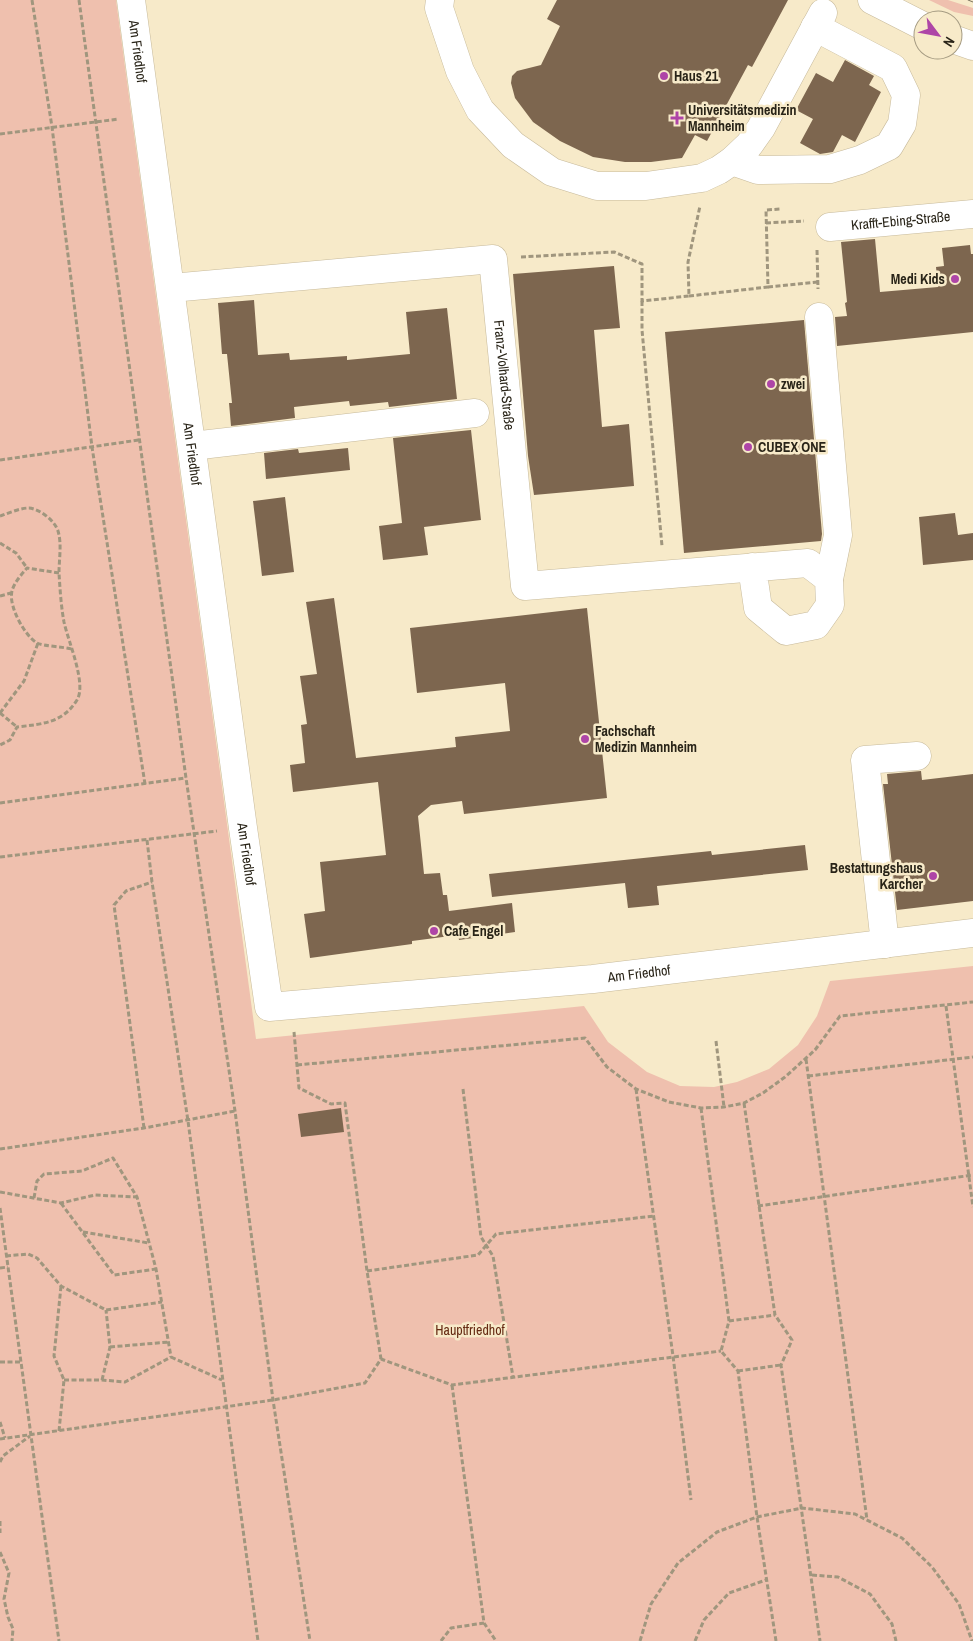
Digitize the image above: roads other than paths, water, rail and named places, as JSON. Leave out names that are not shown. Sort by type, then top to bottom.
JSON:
[{"type":"street","name":"Am Friedhof","points":[[131,0],[242,828],[269,1007],[593,979],[973,933]]},
{"type":"street","points":[[440,0],[439,8],[460,71],[480,110],[513,145],[552,172],[597,186],[646,186],[702,178],[732,161],[749,145],[761,128],[819,20],[893,68],[906,96],[902,124],[889,146],[860,160],[830,169],[758,170],[732,161]]},
{"type":"street","points":[[872,0],[913,21]]},
{"type":"street","name":"Krafft-Ebing-Straße","points":[[823,228],[973,214]]},
{"type":"street","name":"Franz-Volhard-Straße","points":[[171,288],[493,259],[525,586],[808,563],[829,579]]},
{"type":"street","points":[[752,567],[758,608],[786,631],[816,625],[830,605],[829,579],[838,536],[819,317]]},
{"type":"street","points":[[192,446],[475,414]]},
{"type":"street","points":[[885,944],[865,760],[917,756]]},
{"type":"tram line","points":[[968,0],[973,2]]},
{"type":"place","name":"Haus 21","points":[[664,76]]},
{"type":"place","name":"Universitätsmedizin Mannheim","points":[[677,118]]},
{"type":"place","name":"Medi Kids","points":[[955,279]]},
{"type":"place","name":"zwei","points":[[771,384]]},
{"type":"place","name":"CUBEX ONE","points":[[748,447]]},
{"type":"place","name":"Fachschaft Medizin Mannheim","points":[[585,739]]},
{"type":"place","name":"Bestattungshaus Karcher","points":[[933,876]]},
{"type":"place","name":"Cafe Engel","points":[[434,931]]},
{"type":"park label","name":"Hauptfriedhof","points":[[470,1330]]}]
